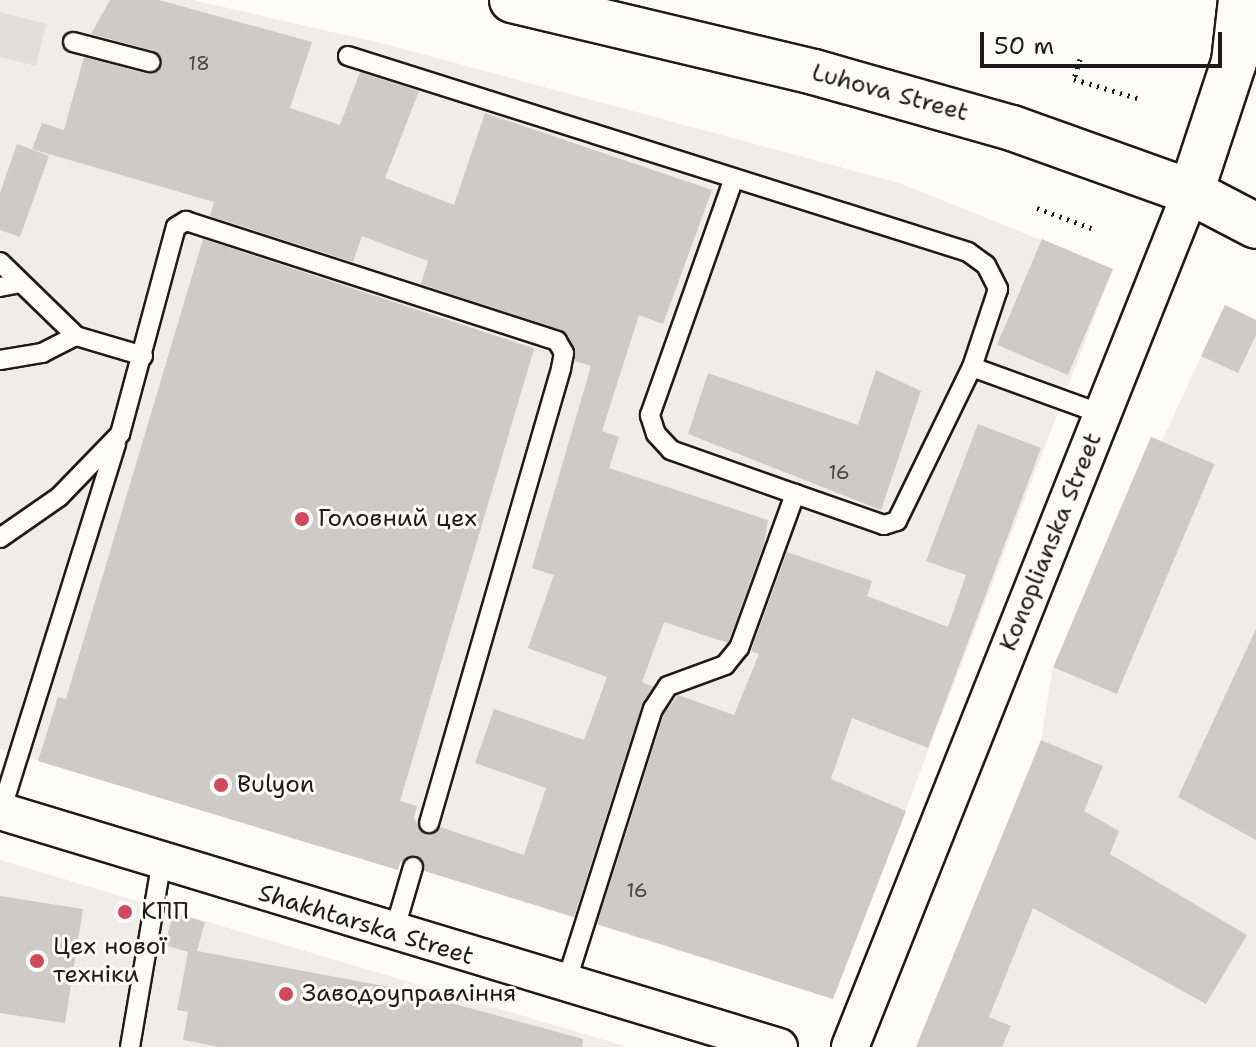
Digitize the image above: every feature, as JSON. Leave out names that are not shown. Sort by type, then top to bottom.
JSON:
[{"type":"main road","name":"Luhova Street","points":[[516,0],[931,103],[1191,192],[1256,226]]},
{"type":"main road","name":"Konoplianska Street","points":[[1191,192],[1245,52],[1241,0]]},
{"type":"street","name":"Konoplianska Street","points":[[850,1047],[1191,192]]},
{"type":"street","name":"Shakhtarska Street","points":[[0,811],[393,935],[779,1047]]},
{"type":"lane","points":[[73,42],[150,62]]},
{"type":"lane","points":[[348,56],[734,178],[968,252],[986,265],[998,289],[972,367],[897,521],[884,525],[671,450],[656,434],[650,415],[734,178]]},
{"type":"lane","points":[[0,811],[120,434],[176,227],[186,221],[557,341],[564,353],[429,823]]},
{"type":"lane","points":[[0,262],[76,336],[143,356]]},
{"type":"lane","points":[[0,287],[21,283]]},
{"type":"lane","points":[[0,360],[42,353],[76,336]]},
{"type":"lane","points":[[972,367],[1102,414]]},
{"type":"lane","points":[[0,538],[59,497],[120,434]]},
{"type":"lane","points":[[565,987],[653,709],[668,686],[725,665],[739,648],[795,494]]},
{"type":"lane","points":[[130,1047],[162,860]]},
{"type":"lane","points":[[393,935],[413,867]]},
{"type":"path","points":[[1080,59],[1074,79],[1137,98]]},
{"type":"path","points":[[1037,208],[1091,228]]},
{"type":"shaded area","points":[[0,0],[192,0],[385,44],[899,183],[1113,269],[833,999],[400,863],[398,870],[0,749]]},
{"type":"shaded area","points":[[0,12],[46,24],[36,66],[0,57]]},
{"type":"shaded area","points":[[1225,305],[1256,320],[1256,1047],[916,1047],[1041,741],[1053,667],[1151,436],[1162,441]]},
{"type":"shaded area","points":[[0,860],[154,906],[628,1047],[0,1047]]},
{"type":"building","points":[[110,0],[159,0],[312,42],[290,108],[340,125],[360,72],[419,91],[385,178],[454,205],[485,113],[712,190],[663,324],[639,315],[602,431],[619,437],[609,468],[768,520],[764,544],[728,643],[664,622],[642,682],[653,687],[642,705],[574,917],[424,871],[416,855],[400,862],[398,870],[38,761],[58,697],[66,699],[203,239],[551,354],[534,349],[400,801],[417,806],[414,818],[420,831],[431,835],[440,827],[524,855],[546,788],[475,763],[494,709],[584,740],[607,677],[528,648],[554,575],[532,568],[591,366],[575,361],[574,347],[561,330],[421,284],[428,261],[362,236],[353,262],[210,216],[214,202],[32,149],[42,123],[64,130],[84,57],[148,74],[161,66],[154,51],[91,34]]},
{"type":"building","points":[[17,144],[49,156],[20,237],[0,230],[0,193]]},
{"type":"building","points":[[1042,239],[1113,269],[1068,375],[997,345]]},
{"type":"building","points":[[1225,305],[1256,320],[1256,335],[1238,373],[1201,356]]},
{"type":"building","points":[[876,370],[921,391],[881,510],[688,434],[708,373],[858,425]]},
{"type":"building","points":[[978,424],[1041,448],[928,748],[852,718],[831,779],[906,811],[833,999],[597,924],[664,714],[678,695],[734,715],[759,654],[751,651],[787,552],[872,581],[867,596],[948,627],[966,575],[926,561]]},
{"type":"building","points":[[1151,437],[1215,464],[1117,694],[1053,667]]},
{"type":"building","points":[[1256,629],[1256,840],[1178,797]]},
{"type":"building","points":[[1041,740],[1103,766],[1084,811],[1119,831],[1110,854],[1247,935],[1206,1004],[1033,908],[989,1017],[1011,1026],[1002,1047],[916,1047]]},
{"type":"building","name":"Цех нової техніки","points":[[0,896],[83,909],[65,1023],[0,1013]]},
{"type":"building","name":"Заводоуправління","points":[[174,913],[205,922],[197,951],[400,989],[583,1039],[582,1047],[219,1047],[183,1040],[188,1012],[177,1010],[188,952],[164,945]]},
{"type":"place","name":"Головний цех","points":[[302,519]]},
{"type":"place","name":"Bulyon","points":[[221,785]]},
{"type":"place","name":"КПП","points":[[125,912]]},
{"type":"place","name":"Цех нової техніки","points":[[37,961]]},
{"type":"place","name":"Заводоуправління","points":[[286,994]]}]
